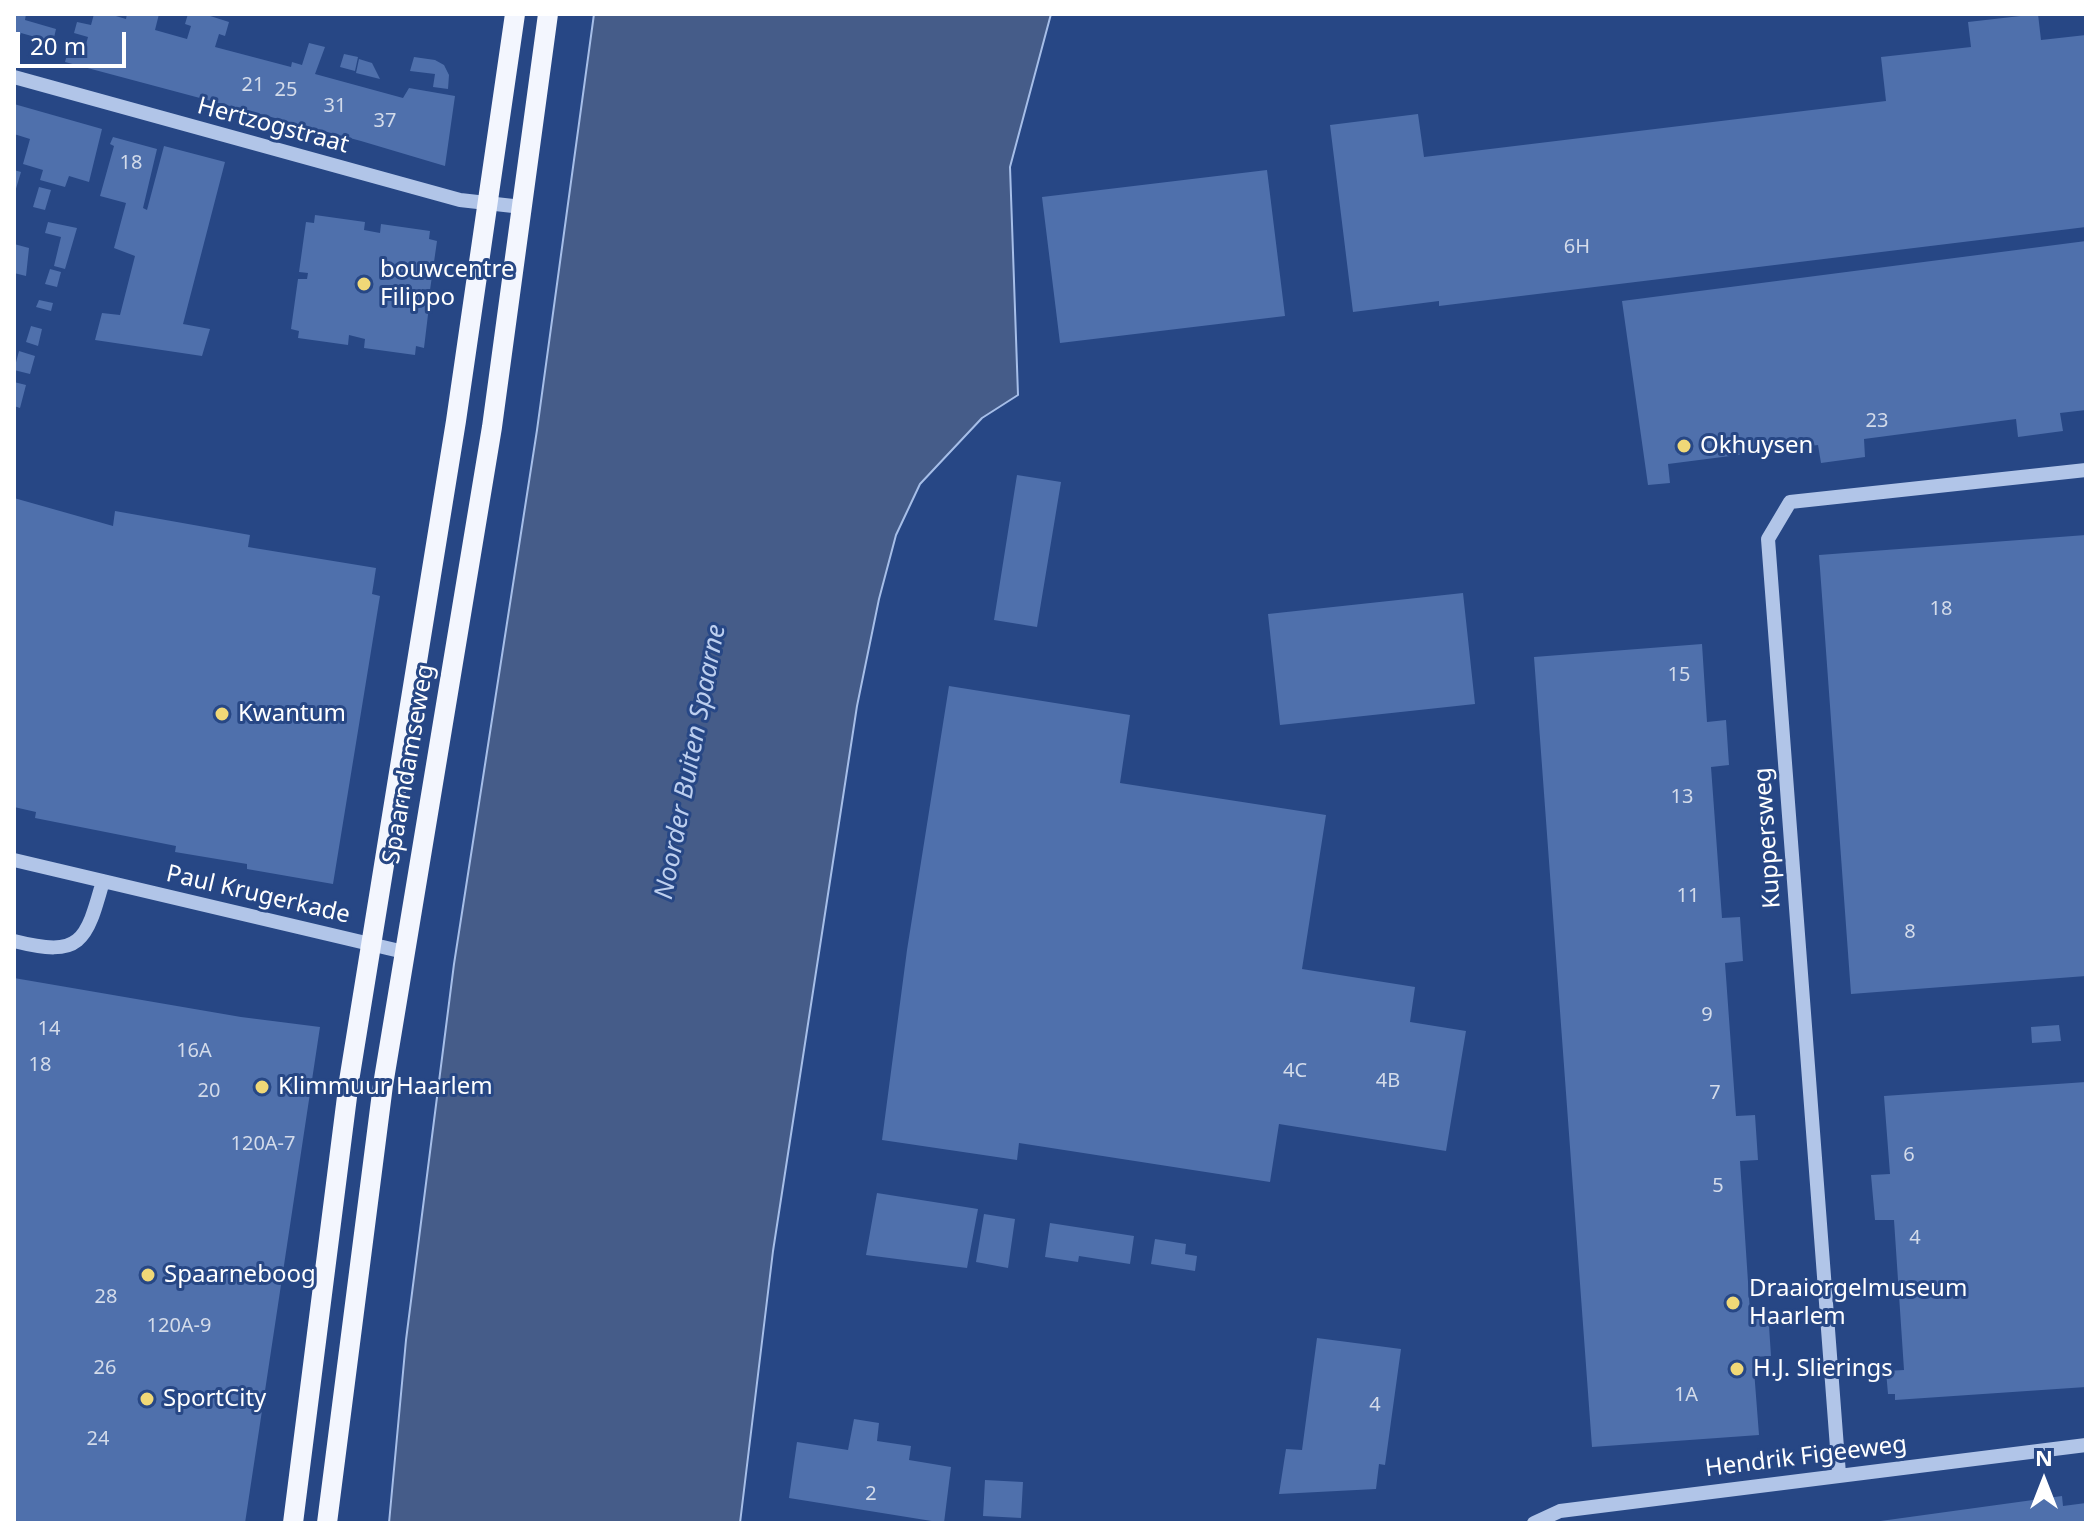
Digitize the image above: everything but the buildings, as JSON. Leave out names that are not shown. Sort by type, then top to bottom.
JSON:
[{"type":"main road","name":"Spaarndamseweg","points":[[293,1523],[349,1081],[456,421],[515,14]]},
{"type":"main road","name":"Spaarndamseweg","points":[[327,1523],[379,1115],[492,427],[548,14]]},
{"type":"street","name":"Hertzogstraat","points":[[14,77],[460,200],[522,207]]},
{"type":"street","name":"Kuppersweg","points":[[1839,1474],[1768,539],[1790,502],[2086,470]]},
{"type":"street","name":"Paul Krugerkade","points":[[14,860],[404,952]]},
{"type":"street","points":[[14,941],[43,948],[64,947],[82,939],[91,922],[103,881]]},
{"type":"street","name":"Hendrik Figeeweg","points":[[1534,1523],[1560,1511],[2086,1445]]},
{"type":"water","name":"Noorder Buiten Spaarne","points":[[594,14],[1051,14],[1010,167],[1018,395],[982,418],[920,484],[896,535],[879,599],[857,706],[773,1251],[740,1523],[389,1523],[406,1340],[454,964],[537,430]]},
{"type":"place","name":"bouwcentre Filippo","points":[[364,284]]},
{"type":"place","name":"Okhuysen","points":[[1684,446]]},
{"type":"place","name":"Kwantum","points":[[222,714]]},
{"type":"place","name":"Klimmuur Haarlem","points":[[262,1087]]},
{"type":"place","name":"Spaarneboog","points":[[148,1275]]},
{"type":"place","name":"Draaiorgelmuseum Haarlem","points":[[1733,1303]]},
{"type":"place","name":"H.J. Slierings","points":[[1737,1369]]},
{"type":"place","name":"SportCity","points":[[147,1399]]}]
